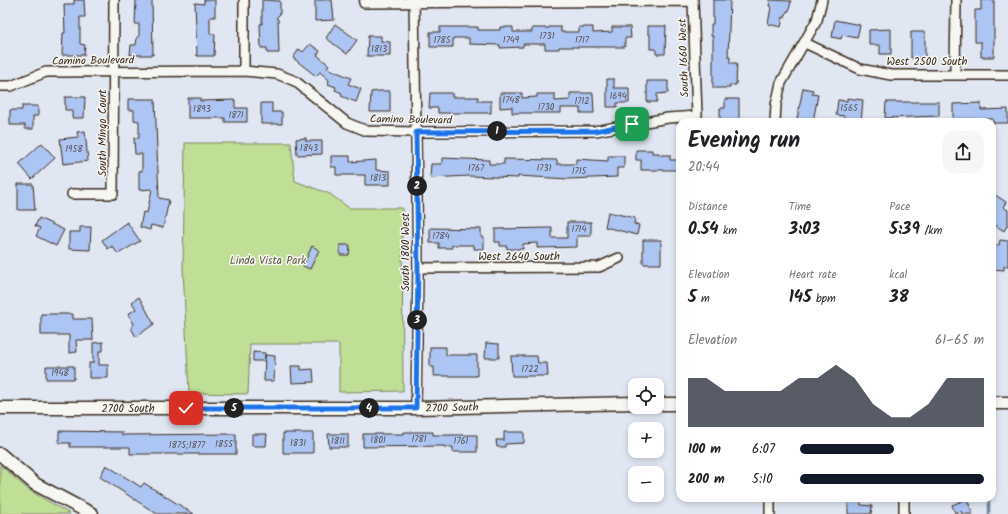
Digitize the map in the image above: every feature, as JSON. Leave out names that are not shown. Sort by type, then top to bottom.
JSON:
[{"type":"main road","points":[[996,403],[1008,403]]},
{"type":"main road","name":"2700 South","points":[[2,409],[416,408],[628,404]]},
{"type":"main road","points":[[664,404],[676,404]]},
{"type":"main road","points":[[0,454],[35,484],[92,514]]},
{"type":"street","name":"South Mingo Court","points":[[72,194],[113,194],[114,0]]},
{"type":"street","points":[[244,0],[244,71]]},
{"type":"street","points":[[364,3],[414,1],[693,0]]},
{"type":"street","name":"South 1660 West","points":[[693,0],[697,116]]},
{"type":"street","points":[[775,118],[776,105],[781,83],[789,66],[805,43],[817,20],[822,0]]},
{"type":"street","points":[[955,73],[956,0]]},
{"type":"street","name":"South 1800 West","points":[[414,1],[418,268],[416,408]]},
{"type":"street","name":"West 2500 South","points":[[805,43],[860,70],[891,75],[955,73],[1008,74]]},
{"type":"street","name":"Camino Boulevard","points":[[0,86],[11,86],[46,72],[244,71],[277,74],[296,81],[347,123],[367,130],[416,132],[595,131],[668,118],[697,116]]},
{"type":"street","name":"West 2640 South","points":[[418,268],[599,267],[619,258]]},
{"type":"street","points":[[770,502],[770,514]]},
{"type":"street","points":[[904,502],[904,514]]},
{"type":"green space","name":"Linda Vista Park","points":[[185,143],[291,143],[295,181],[330,194],[349,208],[402,208],[403,391],[339,392],[339,344],[250,344],[248,394],[189,393],[183,269]]},
{"type":"green space","points":[[0,465],[29,490],[70,514],[0,514]]},
{"type":"building","points":[[74,0],[84,0],[85,17],[80,17],[80,44],[85,45],[84,55],[62,55],[63,33],[65,33],[64,4],[74,4]]},
{"type":"building","points":[[136,0],[152,0],[153,55],[130,55],[131,45],[136,45],[137,37],[139,37],[139,24],[135,24]]},
{"type":"building","points":[[204,0],[215,0],[215,17],[210,17],[210,34],[215,34],[214,56],[197,56],[195,3],[204,4]]},
{"type":"building","points":[[262,0],[280,1],[280,14],[276,18],[278,19],[279,53],[267,53],[267,48],[261,48],[260,24],[262,24]]},
{"type":"building","points":[[315,0],[332,0],[334,20],[315,21]]},
{"type":"building","points":[[713,0],[730,0],[728,57],[730,57],[730,63],[737,63],[736,85],[730,85],[730,88],[713,88],[713,36],[711,36],[711,24],[713,24]]},
{"type":"building","points":[[770,0],[791,1],[789,11],[787,11],[785,18],[783,17],[781,27],[768,24],[771,7],[769,6]]},
{"type":"building","points":[[981,0],[994,0],[994,57],[981,57],[981,42],[975,42],[975,10],[981,10]]},
{"type":"building","points":[[835,20],[860,25],[857,38],[842,35],[841,39],[832,37]]},
{"type":"building","points":[[335,24],[357,40],[347,54],[326,38]]},
{"type":"building","points":[[648,26],[666,26],[665,54],[656,54],[656,49],[650,49],[650,34],[648,34]]},
{"type":"building","points":[[440,27],[478,27],[478,30],[500,30],[500,27],[513,27],[513,32],[532,32],[532,28],[561,27],[561,32],[579,32],[579,27],[593,27],[593,33],[612,32],[612,27],[630,27],[631,38],[625,38],[625,47],[559,47],[559,49],[545,49],[545,44],[523,44],[523,47],[500,48],[500,45],[469,44],[469,38],[453,38],[453,47],[430,47],[430,32],[440,32]]},
{"type":"building","points":[[891,29],[891,54],[880,54],[880,45],[869,45],[869,30]]},
{"type":"building","points":[[911,32],[925,32],[925,58],[911,58]]},
{"type":"building","points":[[368,36],[381,36],[381,41],[390,42],[390,56],[367,56]]},
{"type":"building","points":[[310,44],[320,51],[317,55],[329,65],[327,68],[351,78],[348,84],[361,89],[356,102],[341,96],[342,93],[335,90],[336,87],[328,84],[329,80],[320,72],[316,76],[293,58],[299,49],[303,52]]},
{"type":"building","points":[[607,79],[614,79],[614,88],[629,88],[629,103],[617,103],[617,107],[607,107]]},
{"type":"building","points":[[647,81],[668,81],[668,93],[657,94],[657,102],[647,102]]},
{"type":"building","points":[[803,88],[813,90],[812,94],[818,95],[814,118],[797,118]]},
{"type":"building","points":[[390,91],[390,112],[370,112],[371,92]]},
{"type":"building","points":[[430,93],[452,93],[452,97],[478,97],[478,101],[491,101],[491,113],[438,113],[438,108],[429,108]]},
{"type":"building","points":[[500,93],[522,93],[522,98],[537,97],[537,94],[555,94],[555,101],[570,100],[570,93],[593,93],[594,113],[580,113],[580,108],[561,108],[561,113],[512,113],[512,107],[500,108]]},
{"type":"building","points":[[65,97],[85,97],[84,118],[72,118],[72,110],[65,110]]},
{"type":"building","points":[[188,98],[200,98],[200,101],[235,100],[235,108],[247,108],[247,122],[225,122],[225,118],[188,118]]},
{"type":"building","points":[[847,98],[863,100],[861,118],[844,118],[844,116],[836,115],[838,100],[847,101]]},
{"type":"building","points":[[128,99],[155,99],[159,198],[169,200],[163,228],[151,225],[150,230],[140,227],[143,212],[147,213],[152,189],[139,190],[139,171],[142,171],[142,154],[135,154],[134,138],[139,138],[139,121],[134,120],[134,110],[128,110]]},
{"type":"building","points":[[725,99],[739,99],[739,118],[720,118],[720,108],[725,108]]},
{"type":"building","points":[[886,102],[939,102],[939,116],[885,118]]},
{"type":"building","points":[[261,103],[272,103],[272,112],[282,112],[282,124],[261,124]]},
{"type":"building","points":[[981,103],[981,110],[1008,109],[1008,123],[996,123],[996,118],[953,118],[953,104]]},
{"type":"building","points":[[22,106],[38,106],[38,116],[33,116],[33,129],[25,129],[25,125],[10,125],[10,110],[22,110]]},
{"type":"building","points":[[85,131],[88,161],[63,164],[60,139],[78,137],[77,132]]},
{"type":"building","points":[[306,138],[306,141],[322,141],[322,154],[297,155],[296,139]]},
{"type":"building","points":[[42,143],[55,158],[32,179],[19,164]]},
{"type":"building","points":[[636,150],[652,150],[652,153],[659,153],[659,155],[670,155],[670,160],[676,160],[676,170],[641,170],[641,160],[636,160]]},
{"type":"building","points":[[331,156],[350,156],[350,162],[376,160],[376,170],[390,171],[390,185],[365,185],[365,175],[336,175],[336,167],[331,167]]},
{"type":"building","points":[[608,156],[624,156],[624,168],[617,168],[617,177],[568,179],[518,176],[518,178],[469,176],[430,178],[431,164],[442,164],[442,158],[489,160],[489,164],[504,164],[504,159],[557,160],[557,164],[576,164],[576,159],[608,161]]},
{"type":"building","points":[[18,184],[33,184],[35,210],[18,210]]},
{"type":"building","points":[[996,196],[1006,202],[1003,207],[1008,210],[1008,224],[1004,231],[996,226]]},
{"type":"building","points":[[608,212],[635,218],[634,224],[639,225],[637,235],[605,227]]},
{"type":"building","points":[[39,218],[64,230],[56,246],[36,236],[40,228],[35,226]]},
{"type":"building","points":[[127,222],[140,241],[118,254],[112,246],[108,249],[102,240]]},
{"type":"building","points":[[567,222],[591,222],[591,236],[577,236],[577,247],[537,248],[537,243],[523,244],[523,249],[507,249],[507,246],[500,246],[500,242],[495,242],[495,229],[552,228],[552,238],[567,238]]},
{"type":"building","points":[[80,227],[91,227],[90,250],[69,249],[69,232],[80,232]]},
{"type":"building","points":[[430,228],[481,229],[481,237],[484,237],[484,249],[474,249],[474,245],[452,245],[452,248],[439,248],[439,243],[430,243]]},
{"type":"building","points":[[643,240],[661,240],[661,264],[643,264]]},
{"type":"building","points":[[1000,240],[1008,241],[1008,266],[1004,266],[1004,270],[996,269],[996,245],[999,245]]},
{"type":"building","points":[[340,245],[350,245],[349,255],[340,255]]},
{"type":"building","points":[[312,246],[319,250],[310,269],[303,266]]},
{"type":"building","points":[[139,297],[154,324],[136,337],[131,328],[134,324],[128,314],[136,309],[132,302]]},
{"type":"building","points":[[41,314],[73,314],[73,319],[92,319],[93,340],[76,340],[77,352],[69,353],[69,335],[41,335]]},
{"type":"building","points":[[103,342],[103,351],[99,351],[99,365],[108,365],[108,378],[89,378],[89,363],[93,363],[93,343]]},
{"type":"building","points":[[486,343],[499,344],[499,358],[485,358]]},
{"type":"building","points":[[430,347],[446,347],[446,355],[477,355],[477,376],[434,376],[434,367],[430,367]]},
{"type":"building","points":[[253,352],[265,353],[265,361],[253,361]]},
{"type":"building","points":[[265,355],[275,356],[274,381],[264,381]]},
{"type":"building","points":[[511,356],[537,356],[538,363],[547,363],[548,376],[512,376]]},
{"type":"building","points":[[46,366],[74,366],[74,379],[46,379]]},
{"type":"building","points":[[291,366],[301,366],[301,370],[313,369],[314,382],[292,383]]},
{"type":"building","points":[[59,431],[122,432],[122,435],[236,434],[236,454],[130,454],[130,447],[70,447],[70,443],[59,443]]},
{"type":"building","points":[[404,432],[433,432],[433,435],[477,435],[477,452],[453,452],[453,447],[444,446],[363,447],[363,434],[404,434]]},
{"type":"building","points":[[504,432],[524,432],[524,443],[505,444],[505,447],[497,447],[496,440],[504,440]]},
{"type":"building","points":[[283,433],[313,433],[313,453],[283,453]]},
{"type":"building","points":[[252,434],[267,434],[266,446],[252,446]]},
{"type":"building","points":[[328,434],[348,434],[348,447],[329,447]]},
{"type":"building","points":[[106,465],[141,487],[144,483],[194,514],[157,514],[100,477]]},
{"type":"building","points":[[848,502],[861,502],[861,505],[872,506],[871,514],[848,514]]},
{"type":"building","points":[[960,502],[968,502],[973,514],[962,514],[961,511],[955,513],[952,505]]},
{"type":"waterway","points":[[989,502],[989,514]]},
{"type":"route","points":[[186,408],[416,408],[418,268],[416,132],[595,131],[632,124]]}]
